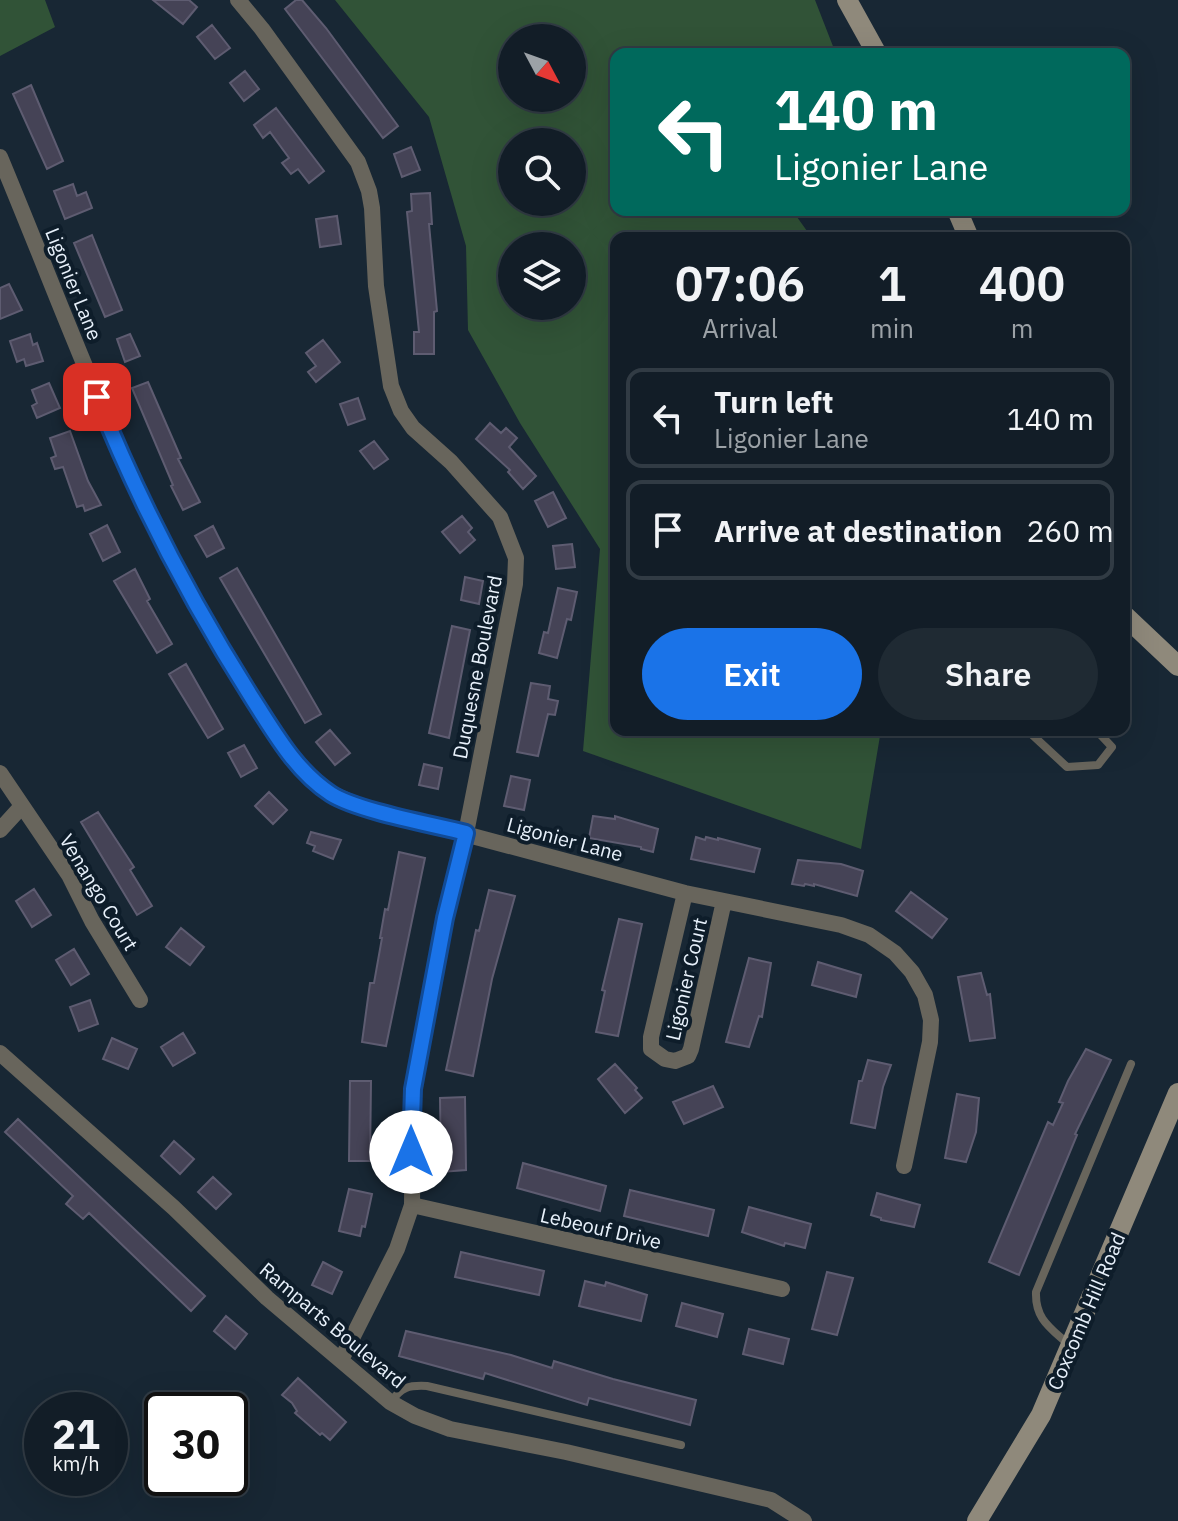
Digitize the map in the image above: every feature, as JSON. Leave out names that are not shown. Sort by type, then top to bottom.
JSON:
[{"type":"main road","points":[[847,0],[874,48]]},
{"type":"main road","points":[[1130,621],[1178,666]]},
{"type":"main road","name":"Coxcomb Hill Road","points":[[977,1521],[1041,1415],[1178,1093]]},
{"type":"street","name":"Duquesne Boulevard","points":[[238,0],[358,162],[369,191],[376,286],[391,386],[401,411],[413,428],[489,502],[500,517],[516,558],[515,584],[466,833],[445,918],[413,1089],[412,1205],[397,1249],[341,1360]]},
{"type":"street","name":"Ligonier Lane","points":[[0,157],[107,423],[160,534],[217,643],[292,759],[308,777],[334,796],[364,807],[685,893],[841,925],[869,935],[895,953],[912,972],[925,995],[931,1020],[930,1042],[904,1166]]},
{"type":"street","name":"Venango Court","points":[[0,773],[69,875],[92,921],[140,1000]]},
{"type":"street","points":[[0,830],[22,806]]},
{"type":"street","name":"Ligonier Court","points":[[685,893],[651,1037],[651,1049],[657,1055],[675,1061],[688,1056],[691,1049],[724,901]]},
{"type":"street","name":"Ramparts Boulevard","points":[[0,1053],[174,1208],[267,1298],[390,1402],[415,1416],[450,1429],[566,1452],[771,1500],[804,1521]]},
{"type":"street","name":"Lebeouf Drive","points":[[412,1205],[782,1289]]},
{"type":"lane","points":[[1033,736],[1067,767],[1098,765],[1112,747],[1102,736]]},
{"type":"lane","points":[[1071,1346],[1035,1309],[1036,1292],[1131,1064]]},
{"type":"lane","points":[[390,1402],[399,1391],[410,1385],[427,1386],[681,1445]]},
{"type":"green space","points":[[0,0],[45,0],[55,27],[0,56]]},
{"type":"green space","points":[[335,0],[815,0],[834,48],[610,48],[610,216],[796,216],[808,232],[610,232],[610,736],[880,736],[861,849],[583,751],[600,549],[520,423],[468,330],[466,246],[429,117]]},
{"type":"building","points":[[153,0],[189,0],[197,7],[183,24]]},
{"type":"building","points":[[296,0],[302,0],[326,28],[398,126],[383,138],[285,9]]},
{"type":"building","points":[[212,25],[230,48],[215,59],[197,37]]},
{"type":"building","points":[[245,71],[259,89],[244,101],[230,83]]},
{"type":"building","points":[[31,85],[63,161],[47,169],[13,94]]},
{"type":"building","points":[[276,108],[324,171],[309,183],[298,169],[291,174],[282,163],[289,158],[270,132],[263,138],[254,125]]},
{"type":"building","points":[[411,147],[420,170],[402,177],[394,154]]},
{"type":"building","points":[[73,184],[77,196],[86,192],[92,208],[65,219],[54,191]]},
{"type":"building","points":[[430,193],[432,224],[429,224],[437,311],[434,312],[434,354],[414,354],[414,332],[419,332],[407,212],[412,211],[411,194]]},
{"type":"building","points":[[337,216],[341,244],[320,247],[316,219]]},
{"type":"building","points":[[92,235],[122,310],[105,317],[74,243]]},
{"type":"building","points":[[9,284],[22,310],[0,319],[0,288]]},
{"type":"building","points":[[30,334],[33,345],[37,343],[43,361],[26,366],[24,359],[17,362],[10,341]]},
{"type":"building","points":[[130,334],[140,356],[125,362],[117,339]]},
{"type":"building","points":[[323,340],[340,362],[316,382],[308,372],[316,366],[306,353]]},
{"type":"building","points":[[148,382],[181,458],[178,459],[200,502],[183,510],[132,388]]},
{"type":"building","points":[[49,383],[60,408],[37,418],[32,406],[37,403],[32,390]]},
{"type":"building","points":[[358,398],[365,419],[348,425],[340,404]]},
{"type":"building","points":[[490,423],[501,433],[506,428],[517,438],[509,447],[536,476],[523,489],[508,472],[510,470],[476,439]]},
{"type":"building","points":[[70,431],[88,481],[101,505],[85,511],[83,505],[77,507],[63,467],[55,469],[51,458],[56,456],[50,438]]},
{"type":"building","points":[[374,441],[388,459],[374,469],[360,451]]},
{"type":"building","points":[[553,492],[566,518],[548,527],[535,501]]},
{"type":"building","points":[[462,516],[472,528],[468,532],[475,540],[460,553],[442,532]]},
{"type":"building","points":[[107,525],[120,552],[103,561],[90,534]]},
{"type":"building","points":[[213,526],[224,548],[207,557],[195,536]]},
{"type":"building","points":[[572,544],[575,567],[556,569],[553,546]]},
{"type":"building","points":[[237,568],[321,714],[305,723],[220,578]]},
{"type":"building","points":[[135,569],[150,599],[147,601],[172,644],[157,653],[114,581]]},
{"type":"building","points":[[465,577],[483,581],[479,604],[461,600]]},
{"type":"building","points":[[558,588],[577,592],[557,658],[539,653],[544,632],[548,633]]},
{"type":"building","points":[[452,626],[470,630],[449,738],[429,733]]},
{"type":"building","points":[[186,664],[223,729],[208,738],[169,674]]},
{"type":"building","points":[[531,683],[550,686],[548,699],[558,701],[555,715],[548,714],[538,756],[517,752]]},
{"type":"building","points":[[330,730],[350,753],[335,765],[316,742]]},
{"type":"building","points":[[244,745],[257,768],[241,777],[228,753]]},
{"type":"building","points":[[424,764],[442,768],[438,789],[419,785]]},
{"type":"building","points":[[511,776],[530,780],[524,810],[504,806]]},
{"type":"building","points":[[269,792],[287,810],[273,824],[255,806]]},
{"type":"building","points":[[98,812],[134,867],[130,870],[152,906],[137,915],[81,822]]},
{"type":"building","points":[[593,816],[615,819],[615,816],[658,829],[653,852],[589,838]]},
{"type":"building","points":[[311,832],[341,840],[333,859],[313,851],[315,846],[307,843]]},
{"type":"building","points":[[696,837],[705,840],[706,837],[718,838],[760,849],[754,872],[691,859]]},
{"type":"building","points":[[399,852],[425,858],[386,1046],[362,1042],[370,983],[374,983],[385,909],[388,910]]},
{"type":"building","points":[[798,860],[841,864],[863,871],[857,896],[814,884],[792,884]]},
{"type":"building","points":[[34,889],[51,915],[32,927],[16,901]]},
{"type":"building","points":[[489,890],[515,896],[492,979],[473,1076],[446,1070],[476,930],[479,931]]},
{"type":"building","points":[[911,892],[947,919],[932,938],[896,911]]},
{"type":"building","points":[[619,919],[642,924],[618,1036],[596,1032],[605,991],[602,990]]},
{"type":"building","points":[[181,928],[204,947],[190,965],[166,947]]},
{"type":"building","points":[[74,949],[89,974],[71,985],[56,960]]},
{"type":"building","points":[[749,958],[771,963],[762,1017],[759,1016],[749,1047],[726,1042]]},
{"type":"building","points":[[818,962],[861,975],[856,997],[812,985]]},
{"type":"building","points":[[981,973],[987,995],[990,994],[995,1038],[970,1041],[958,977]]},
{"type":"building","points":[[90,1000],[98,1024],[79,1031],[70,1007]]},
{"type":"building","points":[[183,1033],[195,1053],[173,1066],[161,1047]]},
{"type":"building","points":[[112,1038],[137,1049],[128,1069],[103,1059]]},
{"type":"building","points":[[1086,1049],[1111,1060],[1075,1134],[1019,1275],[989,1262],[1048,1122],[1053,1125],[1068,1081]]},
{"type":"building","points":[[868,1060],[891,1065],[875,1128],[851,1123],[859,1081],[862,1081]]},
{"type":"building","points":[[615,1064],[642,1098],[625,1113],[598,1079]]},
{"type":"building","points":[[350,1081],[371,1081],[370,1161],[349,1161]]},
{"type":"building","points":[[713,1086],[723,1107],[684,1124],[673,1102]]},
{"type":"building","points":[[957,1094],[979,1098],[976,1132],[966,1162],[945,1158]]},
{"type":"building","points":[[465,1097],[466,1170],[441,1172],[440,1098]]},
{"type":"building","points":[[18,1119],[205,1296],[191,1311],[89,1213],[83,1219],[66,1204],[73,1196],[5,1132]]},
{"type":"building","points":[[174,1141],[194,1159],[180,1174],[161,1156]]},
{"type":"building","points":[[523,1163],[606,1186],[600,1211],[517,1188]]},
{"type":"building","points":[[213,1177],[231,1194],[216,1209],[198,1192]]},
{"type":"building","points":[[349,1189],[372,1194],[360,1236],[339,1231]]},
{"type":"building","points":[[630,1190],[714,1210],[708,1236],[624,1216]]},
{"type":"building","points":[[877,1193],[920,1205],[914,1227],[871,1215]]},
{"type":"building","points":[[749,1207],[811,1224],[805,1248],[785,1243],[784,1246],[742,1232]]},
{"type":"building","points":[[461,1252],[544,1271],[539,1295],[455,1277]]},
{"type":"building","points":[[323,1262],[342,1272],[332,1294],[312,1285]]},
{"type":"building","points":[[827,1272],[853,1278],[837,1335],[812,1329]]},
{"type":"building","points":[[585,1281],[605,1286],[606,1282],[647,1295],[641,1321],[579,1306]]},
{"type":"building","points":[[682,1303],[723,1314],[717,1337],[676,1326]]},
{"type":"building","points":[[226,1316],[247,1334],[235,1349],[214,1331]]},
{"type":"building","points":[[749,1329],[789,1339],[783,1364],[743,1354]]},
{"type":"building","points":[[406,1331],[511,1355],[552,1368],[554,1361],[696,1400],[690,1425],[589,1398],[587,1405],[485,1373],[483,1379],[399,1356]]},
{"type":"building","points":[[298,1378],[346,1422],[330,1440],[295,1413],[297,1411],[292,1403],[282,1395]]},
{"type":"route","points":[[97,397],[160,534],[217,643],[292,759],[308,777],[334,796],[364,807],[466,833],[453,879],[413,1089],[411,1152]]}]
